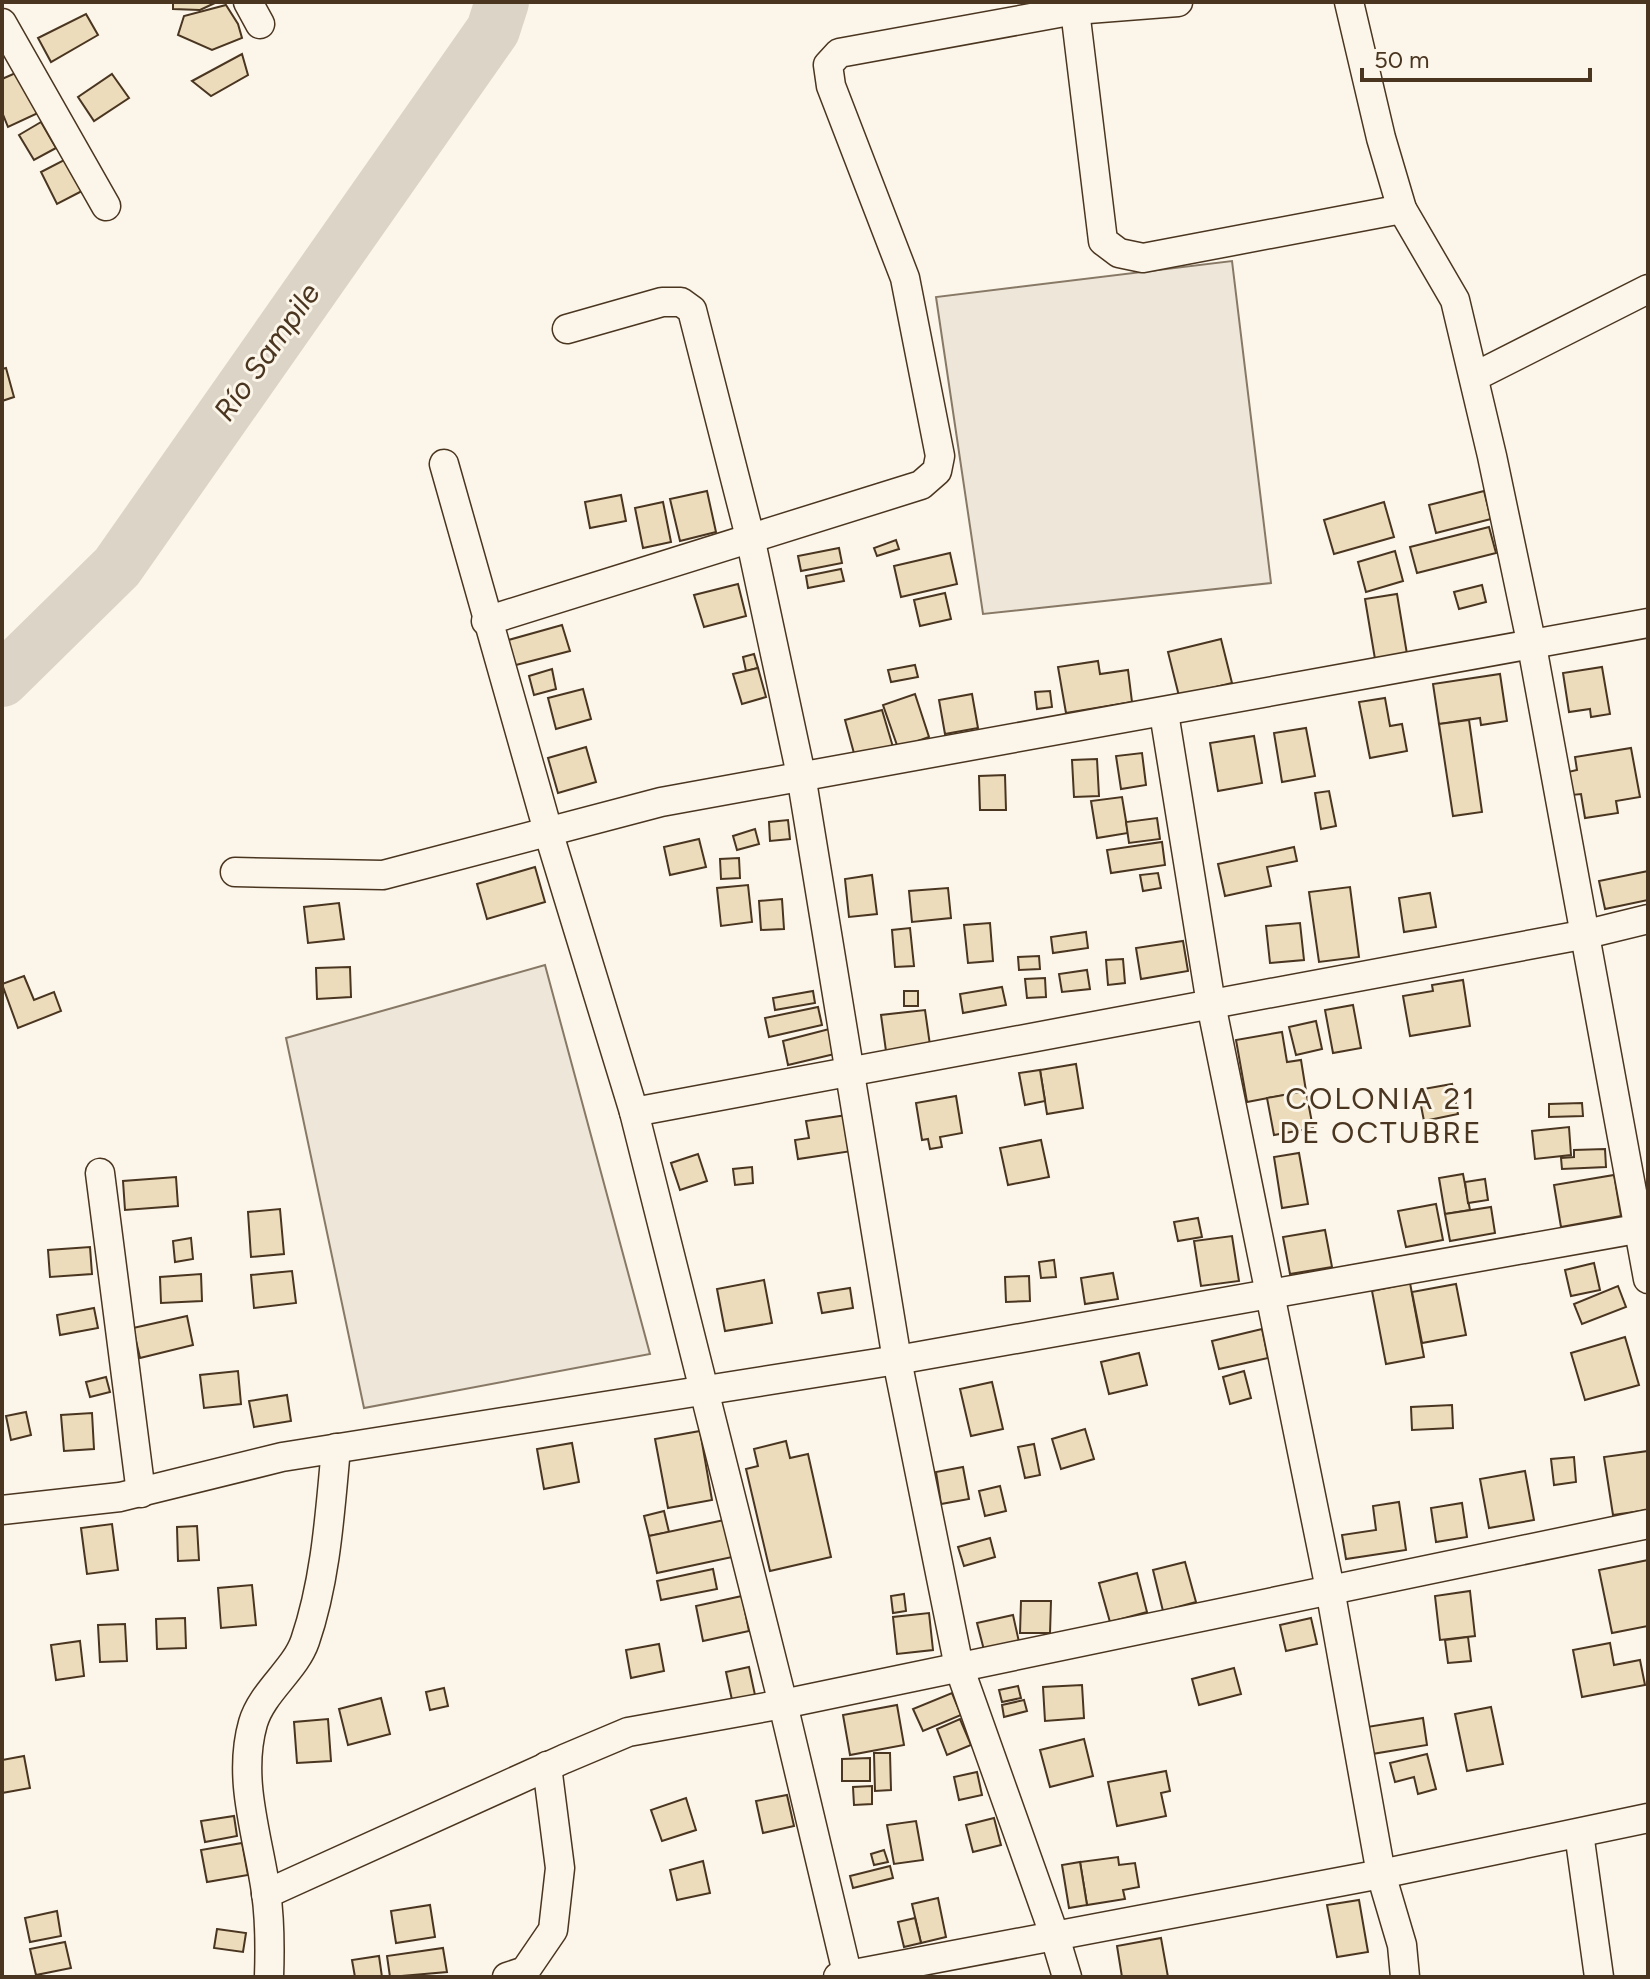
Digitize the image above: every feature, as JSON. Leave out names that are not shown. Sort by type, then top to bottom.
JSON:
[{"type":"street","points":[[486,621],[921,485],[937,471],[940,456],[905,278],[831,86],[828,65],[839,53],[1074,6],[1178,2]]},
{"type":"street","points":[[1349,2],[1381,138],[1402,209],[1455,300],[1474,377],[1532,646],[1643,1228],[1648,1279]]},
{"type":"street","points":[[1074,6],[1103,241],[1119,253],[1143,258],[1402,209]]},
{"type":"street","points":[[2,23],[106,206]]},
{"type":"street","points":[[1474,377],[1648,289]]},
{"type":"street","points":[[567,329],[662,302],[681,302],[692,310],[750,537],[801,775],[897,1360],[959,1667],[1067,1977]]},
{"type":"street","points":[[444,464],[486,621],[634,1112],[783,1704],[844,1976],[1381,1874],[1648,1818]]},
{"type":"street","points":[[235,872],[383,875],[661,802],[1648,623]]},
{"type":"street","points":[[1164,713],[1211,1004],[1330,1589],[1381,1874],[1402,1945],[1405,1977]]},
{"type":"street","points":[[634,1112],[1587,934],[1648,919]]},
{"type":"street","points":[[100,1173],[141,1493]]},
{"type":"street","points":[[2,1510],[141,1493],[282,1457],[897,1360],[1643,1228]]},
{"type":"street","points":[[269,1977],[266,1894],[246,1779],[253,1722],[265,1698],[305,1644],[321,1574],[336,1448]]},
{"type":"street","points":[[266,1894],[628,1732],[783,1704],[1648,1524]]},
{"type":"street","points":[[507,1977],[525,1971],[553,1930],[560,1868],[547,1766]]},
{"type":"street","points":[[1579,1833],[1599,1977]]},
{"type":"shaded area","points":[[1232,261],[1271,583],[983,614],[936,297]]},
{"type":"shaded area","points":[[545,965],[650,1354],[364,1408],[286,1038]]},
{"type":"building","points":[[173,2],[217,2],[200,10],[173,9]]},
{"type":"building","points":[[226,5],[238,24],[242,38],[212,50],[178,35],[184,16]]},
{"type":"building","points":[[86,14],[98,35],[51,62],[38,38]]},
{"type":"building","points":[[242,54],[248,75],[211,96],[192,81]]},
{"type":"building","points":[[20,71],[38,113],[8,127],[2,112],[2,79]]},
{"type":"building","points":[[112,74],[129,98],[94,121],[78,97]]},
{"type":"building","points":[[41,122],[56,148],[34,160],[19,135]]},
{"type":"building","points":[[66,159],[82,191],[57,204],[41,172]]},
{"type":"building","points":[[6,368],[14,397],[2,401],[2,369]]},
{"type":"building","points":[[707,491],[716,532],[680,541],[670,499]]},
{"type":"building","points":[[1484,491],[1491,519],[1436,533],[1429,505]]},
{"type":"building","points":[[621,495],[626,521],[590,528],[585,502]]},
{"type":"building","points":[[663,502],[671,542],[643,548],[635,508]]},
{"type":"building","points":[[1384,502],[1394,537],[1334,554],[1324,520]]},
{"type":"building","points":[[1489,527],[1496,553],[1417,573],[1410,547]]},
{"type":"building","points":[[896,540],[899,549],[877,556],[874,548]]},
{"type":"building","points":[[839,548],[842,563],[801,571],[798,556]]},
{"type":"building","points":[[1395,551],[1403,581],[1366,592],[1358,562]]},
{"type":"building","points":[[950,553],[957,584],[901,597],[894,566]]},
{"type":"building","points":[[841,569],[844,581],[808,588],[806,576]]},
{"type":"building","points":[[738,584],[746,616],[704,627],[694,595]]},
{"type":"building","points":[[1482,585],[1486,602],[1459,609],[1454,592]]},
{"type":"building","points":[[945,593],[951,619],[920,626],[914,600]]},
{"type":"building","points":[[1397,594],[1407,654],[1375,659],[1365,599]]},
{"type":"building","points":[[562,625],[570,651],[512,666],[505,641]]},
{"type":"building","points":[[1221,639],[1232,683],[1179,696],[1168,652]]},
{"type":"building","points":[[754,654],[758,668],[746,671],[743,657]]},
{"type":"building","points":[[1098,661],[1100,674],[1128,670],[1132,702],[1066,713],[1058,667]]},
{"type":"building","points":[[915,665],[918,677],[891,682],[888,670]]},
{"type":"building","points":[[1602,667],[1610,714],[1591,717],[1590,709],[1569,712],[1563,673]]},
{"type":"building","points":[[758,668],[766,697],[742,704],[733,674]]},
{"type":"building","points":[[552,669],[556,689],[534,695],[529,676]]},
{"type":"building","points":[[1500,674],[1507,721],[1481,725],[1480,718],[1439,724],[1433,684]]},
{"type":"building","points":[[583,689],[591,719],[556,729],[548,698]]},
{"type":"building","points":[[1050,691],[1052,707],[1037,709],[1035,692]]},
{"type":"building","points":[[915,694],[929,737],[898,748],[883,705]]},
{"type":"building","points":[[972,694],[978,728],[945,734],[939,700]]},
{"type":"building","points":[[1385,698],[1390,726],[1402,724],[1407,751],[1370,758],[1359,702]]},
{"type":"building","points":[[882,710],[893,747],[855,757],[845,720]]},
{"type":"building","points":[[1469,720],[1482,812],[1453,816],[1439,724]]},
{"type":"building","points":[[1306,728],[1315,776],[1282,782],[1274,733]]},
{"type":"building","points":[[1254,736],[1262,783],[1218,791],[1210,743]]},
{"type":"building","points":[[586,747],[596,782],[558,793],[548,758]]},
{"type":"building","points":[[1631,748],[1640,797],[1616,801],[1618,813],[1585,818],[1581,794],[1572,795],[1568,772],[1577,770],[1575,757]]},
{"type":"building","points":[[1142,753],[1146,785],[1121,789],[1116,756]]},
{"type":"building","points":[[1097,759],[1099,796],[1074,797],[1072,760]]},
{"type":"building","points":[[1005,775],[1006,810],[980,810],[979,776]]},
{"type":"building","points":[[1329,791],[1336,826],[1321,829],[1315,793]]},
{"type":"building","points":[[1122,797],[1128,833],[1097,838],[1091,801]]},
{"type":"building","points":[[1157,818],[1160,839],[1129,843],[1126,822]]},
{"type":"building","points":[[788,820],[790,839],[770,841],[769,822]]},
{"type":"building","points":[[755,829],[759,844],[737,850],[733,836]]},
{"type":"building","points":[[699,839],[706,867],[670,875],[664,847]]},
{"type":"building","points":[[1162,842],[1165,865],[1111,873],[1107,850]]},
{"type":"building","points":[[1294,847],[1297,861],[1267,867],[1271,886],[1225,896],[1218,864]]},
{"type":"building","points":[[739,858],[740,878],[721,879],[720,859]]},
{"type":"building","points":[[535,867],[545,902],[487,919],[477,884]]},
{"type":"building","points":[[1648,871],[1648,900],[1605,909],[1599,881]]},
{"type":"building","points":[[1158,873],[1161,888],[1143,891],[1140,875]]},
{"type":"building","points":[[872,875],[877,914],[849,917],[845,879]]},
{"type":"building","points":[[748,885],[752,922],[721,926],[717,888]]},
{"type":"building","points":[[1350,887],[1359,957],[1319,962],[1309,892]]},
{"type":"building","points":[[948,888],[951,918],[912,922],[909,891]]},
{"type":"building","points":[[1430,893],[1436,927],[1404,932],[1399,898]]},
{"type":"building","points":[[782,899],[784,929],[761,930],[759,901]]},
{"type":"building","points":[[339,903],[344,939],[308,943],[304,907]]},
{"type":"building","points":[[990,923],[993,961],[968,963],[964,925]]},
{"type":"building","points":[[1300,923],[1304,960],[1270,963],[1266,926]]},
{"type":"building","points":[[910,928],[914,966],[895,967],[892,930]]},
{"type":"building","points":[[1086,932],[1088,948],[1053,953],[1051,937]]},
{"type":"building","points":[[1183,941],[1188,971],[1141,979],[1136,948]]},
{"type":"building","points":[[1039,956],[1040,969],[1019,970],[1018,957]]},
{"type":"building","points":[[1123,959],[1125,983],[1108,985],[1106,960]]},
{"type":"building","points":[[350,967],[351,997],[317,999],[316,968]]},
{"type":"building","points":[[1087,970],[1090,989],[1062,992],[1059,974]]},
{"type":"building","points":[[24,976],[34,1000],[54,992],[61,1011],[18,1028],[2,984]]},
{"type":"building","points":[[1045,978],[1046,997],[1027,998],[1025,979]]},
{"type":"building","points":[[1463,980],[1470,1026],[1410,1036],[1403,996],[1433,991],[1432,985]]},
{"type":"building","points":[[1002,987],[1006,1005],[963,1013],[960,994]]},
{"type":"building","points":[[813,991],[815,1003],[775,1010],[773,998]]},
{"type":"building","points":[[904,991],[918,991],[918,1006],[904,1006]]},
{"type":"building","points":[[1353,1005],[1361,1048],[1333,1053],[1325,1010]]},
{"type":"building","points":[[818,1007],[822,1025],[769,1037],[765,1018]]},
{"type":"building","points":[[925,1010],[930,1045],[886,1051],[881,1015]]},
{"type":"building","points":[[1316,1021],[1322,1049],[1296,1055],[1289,1027]]},
{"type":"building","points":[[837,1027],[843,1052],[788,1065],[783,1041]]},
{"type":"building","points":[[1282,1032],[1287,1062],[1301,1060],[1306,1091],[1247,1102],[1236,1040]]},
{"type":"building","points":[[1076,1064],[1083,1108],[1047,1114],[1040,1070]]},
{"type":"building","points":[[1040,1070],[1045,1101],[1025,1105],[1019,1073]]},
{"type":"building","points":[[1452,1084],[1458,1114],[1424,1121],[1418,1090]]},
{"type":"building","points":[[1306,1091],[1313,1128],[1274,1135],[1267,1098]]},
{"type":"building","points":[[956,1096],[962,1133],[940,1137],[942,1147],[930,1149],[928,1139],[922,1140],[916,1103]]},
{"type":"building","points":[[1582,1103],[1583,1116],[1549,1117],[1549,1104]]},
{"type":"building","points":[[847,1115],[852,1151],[798,1159],[795,1140],[809,1138],[806,1121]]},
{"type":"building","points":[[1569,1127],[1571,1155],[1535,1159],[1532,1131]]},
{"type":"building","points":[[1041,1140],[1049,1177],[1008,1185],[1000,1148]]},
{"type":"building","points":[[1605,1149],[1606,1167],[1562,1169],[1561,1158],[1574,1157],[1574,1150]]},
{"type":"building","points":[[1299,1153],[1308,1204],[1282,1208],[1274,1157]]},
{"type":"building","points":[[698,1154],[707,1181],[680,1190],[671,1163]]},
{"type":"building","points":[[752,1167],[753,1183],[735,1185],[733,1169]]},
{"type":"building","points":[[1463,1174],[1470,1210],[1445,1214],[1439,1178]]},
{"type":"building","points":[[1614,1175],[1621,1216],[1561,1227],[1554,1185]]},
{"type":"building","points":[[176,1177],[178,1206],[125,1210],[123,1181]]},
{"type":"building","points":[[1485,1179],[1488,1200],[1468,1203],[1465,1182]]},
{"type":"building","points":[[1436,1204],[1443,1240],[1406,1247],[1398,1211]]},
{"type":"building","points":[[1491,1207],[1495,1233],[1450,1241],[1445,1214]]},
{"type":"building","points":[[280,1209],[284,1254],[251,1257],[248,1212]]},
{"type":"building","points":[[1198,1218],[1202,1237],[1178,1241],[1174,1222]]},
{"type":"building","points":[[1325,1230],[1332,1267],[1290,1274],[1283,1237]]},
{"type":"building","points":[[1232,1236],[1239,1281],[1201,1286],[1194,1241]]},
{"type":"building","points":[[191,1238],[193,1259],[175,1262],[173,1241]]},
{"type":"building","points":[[90,1247],[92,1274],[50,1277],[48,1250]]},
{"type":"building","points":[[1054,1260],[1056,1277],[1041,1278],[1039,1262]]},
{"type":"building","points":[[1594,1263],[1600,1290],[1571,1296],[1565,1270]]},
{"type":"building","points":[[292,1271],[296,1303],[254,1308],[251,1275]]},
{"type":"building","points":[[1113,1273],[1118,1299],[1085,1304],[1081,1278]]},
{"type":"building","points":[[201,1274],[202,1301],[161,1303],[160,1277]]},
{"type":"building","points":[[1029,1276],[1030,1301],[1006,1302],[1005,1277]]},
{"type":"building","points":[[764,1280],[772,1323],[725,1331],[717,1289]]},
{"type":"building","points":[[1410,1283],[1424,1357],[1386,1364],[1372,1291]]},
{"type":"building","points":[[1456,1284],[1466,1335],[1422,1343],[1412,1292]]},
{"type":"building","points":[[1618,1286],[1626,1307],[1582,1324],[1574,1304]]},
{"type":"building","points":[[850,1288],[853,1308],[822,1313],[818,1293]]},
{"type":"building","points":[[94,1308],[98,1328],[60,1335],[57,1315]]},
{"type":"building","points":[[187,1316],[193,1345],[140,1358],[133,1328]]},
{"type":"building","points":[[1262,1329],[1268,1358],[1219,1369],[1212,1341]]},
{"type":"building","points":[[1625,1337],[1639,1385],[1585,1400],[1571,1353]]},
{"type":"building","points":[[1139,1353],[1147,1385],[1109,1394],[1101,1362]]},
{"type":"building","points":[[238,1371],[241,1404],[204,1408],[200,1375]]},
{"type":"building","points":[[1244,1371],[1251,1398],[1230,1404],[1223,1377]]},
{"type":"building","points":[[106,1377],[110,1392],[90,1397],[86,1382]]},
{"type":"building","points":[[992,1382],[1003,1429],[971,1436],[960,1389]]},
{"type":"building","points":[[287,1395],[291,1421],[254,1427],[249,1401]]},
{"type":"building","points":[[1452,1405],[1453,1428],[1412,1430],[1411,1407]]},
{"type":"building","points":[[26,1412],[31,1435],[11,1440],[6,1416]]},
{"type":"building","points":[[92,1413],[94,1449],[64,1451],[61,1415]]},
{"type":"building","points":[[1085,1429],[1094,1459],[1061,1469],[1052,1439]]},
{"type":"building","points":[[700,1431],[712,1500],[668,1508],[655,1439]]},
{"type":"building","points":[[786,1441],[790,1458],[808,1454],[831,1557],[770,1571],[746,1469],[758,1466],[754,1449]]},
{"type":"building","points":[[572,1443],[579,1482],[544,1489],[537,1449]]},
{"type":"building","points":[[1034,1444],[1040,1475],[1025,1478],[1018,1447]]},
{"type":"building","points":[[1648,1451],[1648,1510],[1613,1515],[1604,1457]]},
{"type":"building","points":[[1574,1457],[1576,1482],[1554,1485],[1551,1459]]},
{"type":"building","points":[[963,1467],[969,1499],[941,1504],[936,1472]]},
{"type":"building","points":[[1525,1471],[1534,1520],[1489,1528],[1480,1479]]},
{"type":"building","points":[[1000,1486],[1006,1511],[985,1516],[979,1491]]},
{"type":"building","points":[[1399,1502],[1406,1550],[1346,1559],[1342,1535],[1376,1530],[1373,1506]]},
{"type":"building","points":[[1462,1503],[1467,1537],[1436,1542],[1431,1508]]},
{"type":"building","points":[[664,1511],[669,1532],[649,1536],[644,1516]]},
{"type":"building","points":[[729,1519],[737,1556],[657,1573],[649,1536]]},
{"type":"building","points":[[112,1524],[118,1570],[87,1574],[81,1528]]},
{"type":"building","points":[[197,1526],[199,1560],[178,1561],[177,1527]]},
{"type":"building","points":[[990,1538],[995,1557],[964,1566],[958,1547]]},
{"type":"building","points":[[1648,1560],[1648,1626],[1612,1633],[1599,1570]]},
{"type":"building","points":[[1185,1562],[1196,1602],[1163,1611],[1153,1570]]},
{"type":"building","points":[[713,1569],[717,1589],[661,1600],[657,1581]]},
{"type":"building","points":[[1137,1573],[1147,1612],[1110,1622],[1099,1583]]},
{"type":"building","points":[[252,1585],[256,1625],[221,1628],[218,1588]]},
{"type":"building","points":[[1470,1591],[1475,1636],[1440,1640],[1435,1596]]},
{"type":"building","points":[[904,1594],[906,1611],[893,1613],[891,1596]]},
{"type":"building","points":[[742,1596],[749,1631],[703,1641],[696,1606]]},
{"type":"building","points":[[1021,1601],[1051,1601],[1050,1633],[1020,1633]]},
{"type":"building","points":[[929,1613],[933,1650],[897,1654],[893,1617]]},
{"type":"building","points":[[1013,1615],[1019,1642],[984,1650],[977,1623]]},
{"type":"building","points":[[185,1618],[186,1648],[157,1649],[156,1619]]},
{"type":"building","points":[[1311,1618],[1317,1644],[1286,1651],[1280,1625]]},
{"type":"building","points":[[125,1624],[127,1661],[100,1662],[98,1625]]},
{"type":"building","points":[[1468,1637],[1471,1661],[1448,1663],[1445,1640]]},
{"type":"building","points":[[80,1641],[84,1676],[56,1680],[51,1645]]},
{"type":"building","points":[[1610,1643],[1614,1665],[1640,1660],[1645,1685],[1582,1697],[1573,1650]]},
{"type":"building","points":[[659,1644],[664,1671],[631,1678],[626,1650]]},
{"type":"building","points":[[749,1667],[755,1695],[732,1700],[726,1672]]},
{"type":"building","points":[[1234,1668],[1241,1694],[1199,1705],[1192,1679]]},
{"type":"building","points":[[1082,1685],[1084,1718],[1045,1721],[1043,1687]]},
{"type":"building","points":[[1018,1686],[1021,1698],[1002,1702],[999,1690]]},
{"type":"building","points":[[444,1688],[448,1706],[430,1710],[426,1692]]},
{"type":"building","points":[[952,1693],[961,1715],[923,1731],[913,1709]]},
{"type":"building","points":[[381,1698],[390,1734],[348,1745],[339,1709]]},
{"type":"building","points":[[1024,1700],[1027,1711],[1004,1717],[1002,1705]]},
{"type":"building","points":[[897,1705],[904,1745],[850,1755],[843,1715]]},
{"type":"building","points":[[1491,1707],[1503,1764],[1467,1771],[1455,1714]]},
{"type":"building","points":[[1423,1718],[1427,1745],[1372,1754],[1367,1727]]},
{"type":"building","points":[[328,1719],[331,1761],[297,1763],[294,1722]]},
{"type":"building","points":[[960,1719],[971,1745],[947,1755],[937,1729]]},
{"type":"building","points":[[1084,1739],[1093,1776],[1050,1787],[1040,1750]]},
{"type":"building","points":[[874,1753],[890,1753],[891,1790],[875,1791]]},
{"type":"building","points":[[1427,1754],[1436,1789],[1418,1794],[1414,1777],[1395,1782],[1390,1763]]},
{"type":"building","points":[[24,1756],[30,1788],[2,1793],[2,1760]]},
{"type":"building","points":[[870,1758],[870,1781],[842,1781],[842,1759]]},
{"type":"building","points":[[1166,1771],[1170,1791],[1161,1793],[1166,1816],[1117,1826],[1108,1782]]},
{"type":"building","points":[[977,1772],[982,1795],[959,1800],[954,1777]]},
{"type":"building","points":[[872,1786],[872,1804],[854,1805],[853,1787]]},
{"type":"building","points":[[787,1795],[794,1826],[763,1833],[756,1801]]},
{"type":"building","points":[[686,1798],[696,1830],[662,1841],[651,1810]]},
{"type":"building","points":[[234,1816],[237,1836],[205,1842],[201,1821]]},
{"type":"building","points":[[994,1818],[1001,1845],[973,1852],[966,1825]]},
{"type":"building","points":[[916,1821],[923,1860],[894,1864],[887,1825]]},
{"type":"building","points":[[242,1843],[248,1875],[207,1882],[201,1850]]},
{"type":"building","points":[[884,1850],[888,1862],[874,1865],[871,1854]]},
{"type":"building","points":[[1118,1857],[1119,1865],[1135,1863],[1139,1887],[1123,1890],[1125,1899],[1087,1905],[1080,1862]]},
{"type":"building","points":[[703,1861],[710,1893],[677,1900],[670,1870]]},
{"type":"building","points":[[1080,1862],[1087,1905],[1069,1908],[1062,1865]]},
{"type":"building","points":[[890,1866],[893,1878],[853,1888],[850,1876]]},
{"type":"building","points":[[938,1898],[946,1937],[921,1943],[912,1904]]},
{"type":"building","points":[[1359,1900],[1368,1952],[1337,1957],[1327,1905]]},
{"type":"building","points":[[430,1905],[435,1937],[396,1943],[391,1911]]},
{"type":"building","points":[[57,1911],[61,1936],[30,1942],[25,1918]]},
{"type":"building","points":[[915,1918],[921,1943],[904,1947],[898,1922]]},
{"type":"building","points":[[217,1929],[246,1933],[243,1952],[214,1948]]},
{"type":"building","points":[[1161,1938],[1168,1977],[1122,1977],[1117,1946]]},
{"type":"building","points":[[65,1942],[71,1968],[36,1975],[30,1949]]},
{"type":"building","points":[[443,1948],[447,1972],[390,1977],[387,1956]]},
{"type":"building","points":[[379,1956],[382,1977],[355,1977],[352,1960]]},
{"type":"waterway","name":"Río Sampile","points":[[2,680],[117,567],[493,30],[502,2]]},
{"type":"district","name":"COLONIA 21 DE OCTUBRE","points":[[1381,1116]]}]
